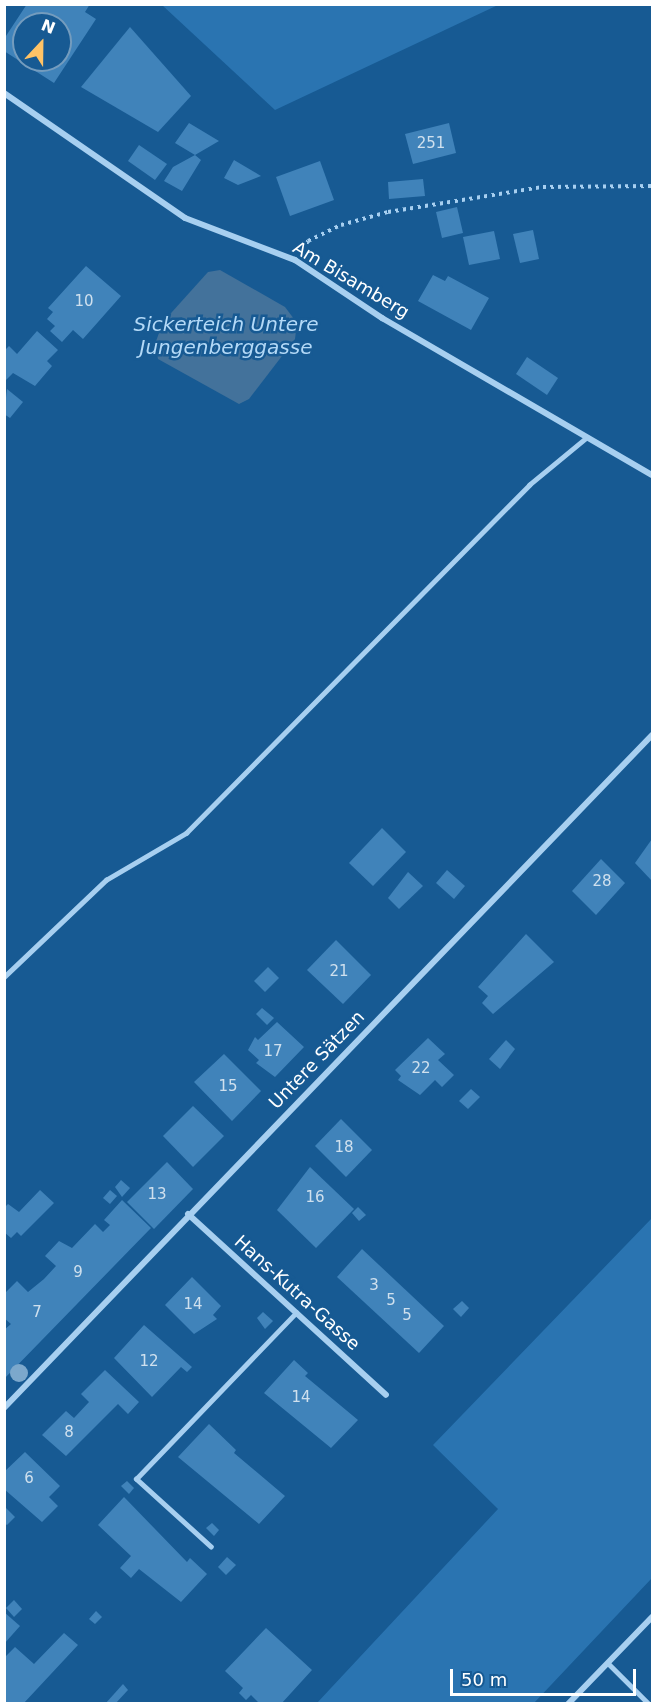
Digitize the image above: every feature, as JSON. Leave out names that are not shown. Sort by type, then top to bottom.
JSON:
[{"type":"street","name":"Am Bisamberg","points":[[4,93],[185,218],[295,260],[382,318],[589,435],[652,475]]},
{"type":"street","name":"Untere Sätzen","points":[[4,1408],[188,1214],[652,735]]},
{"type":"street","name":"Hans-Kutra-Gasse","points":[[188,1214],[386,1395]]},
{"type":"street","points":[[568,1704],[652,1617]]},
{"type":"lane","points":[[4,977],[106,880],[186,833],[529,485],[589,435]]},
{"type":"lane","points":[[211,1547],[136,1479],[296,1313]]},
{"type":"lane","points":[[608,1663],[649,1704]]},
{"type":"path","points":[[295,260],[308,241],[388,212],[543,187],[652,186]]},
{"type":"shaded area","points":[[162,5],[498,5],[275,110]]},
{"type":"shaded area","points":[[652,1218],[652,1578],[534,1703],[317,1703],[498,1509],[433,1445]]},
{"type":"water","name":"Sickerteich Untere Jungenberggasse","points":[[220,270],[285,307],[297,323],[295,339],[249,399],[239,404],[158,359],[155,344],[163,322],[208,272]]},
{"type":"building","points":[[27,4],[90,4],[85,12],[96,19],[72,56],[72,12],[22,12]]},
{"type":"building","points":[[12,27],[12,56],[4,51],[4,39]]},
{"type":"building","points":[[130,27],[191,96],[158,132],[81,87]]},
{"type":"building","points":[[37,72],[61,72],[54,83]]},
{"type":"building","points":[[189,123],[219,141],[195,155],[175,143]]},
{"type":"building","points":[[449,123],[456,153],[413,164],[405,134]]},
{"type":"building","points":[[139,145],[167,164],[155,180],[128,161]]},
{"type":"building","points":[[195,155],[201,160],[182,191],[164,181],[173,167]]},
{"type":"building","points":[[234,160],[261,176],[238,185],[224,178]]},
{"type":"building","points":[[320,161],[334,200],[290,216],[276,177]]},
{"type":"building","points":[[423,179],[425,196],[389,199],[388,182]]},
{"type":"building","points":[[457,207],[463,233],[442,238],[436,212]]},
{"type":"building","points":[[533,230],[539,259],[520,263],[513,234]]},
{"type":"building","points":[[494,231],[500,259],[469,265],[463,237]]},
{"type":"building","points":[[86,266],[121,296],[83,339],[73,330],[62,342],[50,331],[55,326],[47,319],[53,312],[48,308]]},
{"type":"building","points":[[433,275],[445,281],[448,276],[489,298],[471,330],[418,301]]},
{"type":"building","points":[[37,331],[58,350],[47,361],[52,366],[35,386],[13,373],[4,382],[4,351],[9,346],[17,354]]},
{"type":"building","points":[[527,357],[558,378],[547,395],[516,374]]},
{"type":"building","points":[[7,389],[23,402],[10,418],[4,414]]},
{"type":"building","points":[[382,828],[406,852],[373,886],[349,863]]},
{"type":"building","points":[[652,839],[652,881],[635,863]]},
{"type":"building","points":[[601,859],[625,883],[596,915],[572,891]]},
{"type":"building","points":[[447,870],[465,886],[454,899],[436,883]]},
{"type":"building","points":[[408,872],[423,886],[399,909],[388,898]]},
{"type":"building","points":[[526,934],[554,962],[493,1014],[482,1003],[488,996],[478,987]]},
{"type":"building","points":[[336,940],[371,975],[343,1004],[307,970]]},
{"type":"building","points":[[268,967],[279,978],[265,992],[254,981]]},
{"type":"building","points":[[262,1008],[274,1018],[267,1025],[256,1014]]},
{"type":"building","points":[[277,1022],[304,1047],[275,1077],[256,1063],[259,1060],[248,1050],[255,1037],[258,1040]]},
{"type":"building","points":[[428,1038],[445,1054],[438,1060],[454,1075],[442,1087],[435,1080],[420,1095],[398,1080],[401,1076],[395,1070]]},
{"type":"building","points":[[506,1040],[515,1049],[500,1069],[489,1059]]},
{"type":"building","points":[[224,1054],[261,1091],[232,1121],[194,1082]]},
{"type":"building","points":[[471,1089],[480,1097],[468,1109],[459,1101]]},
{"type":"building","points":[[193,1106],[224,1136],[193,1167],[163,1136]]},
{"type":"building","points":[[341,1119],[372,1150],[346,1177],[315,1146]]},
{"type":"building","points":[[167,1162],[193,1189],[154,1229],[127,1202]]},
{"type":"building","points":[[310,1167],[354,1209],[316,1248],[277,1210]]},
{"type":"building","points":[[121,1180],[130,1188],[122,1197],[115,1187]]},
{"type":"building","points":[[40,1190],[54,1203],[21,1236],[17,1232],[11,1238],[4,1232],[4,1208],[8,1204],[19,1212]]},
{"type":"building","points":[[110,1190],[117,1196],[110,1204],[103,1198]]},
{"type":"building","points":[[122,1200],[151,1228],[4,1379],[4,1330],[11,1324],[4,1318],[4,1294],[17,1281],[28,1292],[56,1266],[45,1256],[59,1241],[72,1248],[95,1224],[103,1232],[110,1225],[104,1220]]},
{"type":"building","points":[[358,1207],[366,1215],[359,1221],[352,1213]]},
{"type":"building","points":[[362,1249],[444,1326],[419,1353],[337,1277]]},
{"type":"building","points":[[192,1277],[221,1306],[213,1315],[217,1319],[194,1334],[165,1305]]},
{"type":"building","points":[[462,1301],[469,1308],[461,1317],[453,1309]]},
{"type":"building","points":[[263,1312],[273,1321],[265,1329],[257,1318]]},
{"type":"building","points":[[144,1325],[192,1367],[187,1372],[181,1367],[152,1397],[114,1358]]},
{"type":"building","points":[[294,1360],[308,1373],[305,1376],[358,1420],[331,1448],[264,1393]]},
{"type":"building","points":[[105,1370],[139,1402],[128,1414],[118,1404],[66,1456],[42,1435],[66,1411],[74,1418],[89,1402],[81,1394]]},
{"type":"building","points":[[209,1424],[236,1450],[234,1453],[285,1496],[259,1524],[178,1457]]},
{"type":"building","points":[[25,1452],[60,1486],[49,1497],[58,1506],[42,1522],[4,1489],[4,1472]]},
{"type":"building","points":[[127,1481],[134,1488],[129,1494],[121,1486]]},
{"type":"building","points":[[124,1497],[187,1562],[190,1558],[207,1574],[181,1602],[139,1569],[131,1578],[120,1568],[131,1556],[98,1525]]},
{"type":"building","points":[[6,1508],[15,1517],[7,1525],[4,1523]]},
{"type":"building","points":[[212,1523],[219,1530],[214,1536],[206,1528]]},
{"type":"building","points":[[227,1557],[236,1565],[226,1575],[218,1567]]},
{"type":"building","points":[[14,1600],[22,1609],[14,1617],[6,1608]]},
{"type":"building","points":[[96,1611],[102,1617],[95,1624],[89,1619]]},
{"type":"building","points":[[4,1612],[20,1626],[4,1644]]},
{"type":"building","points":[[266,1628],[312,1670],[281,1704],[260,1704],[251,1695],[246,1700],[239,1693],[243,1688],[225,1671]]},
{"type":"building","points":[[64,1633],[78,1645],[23,1704],[4,1704],[4,1658],[15,1647],[34,1664]]},
{"type":"building","points":[[123,1684],[128,1690],[115,1704],[105,1704]]}]
